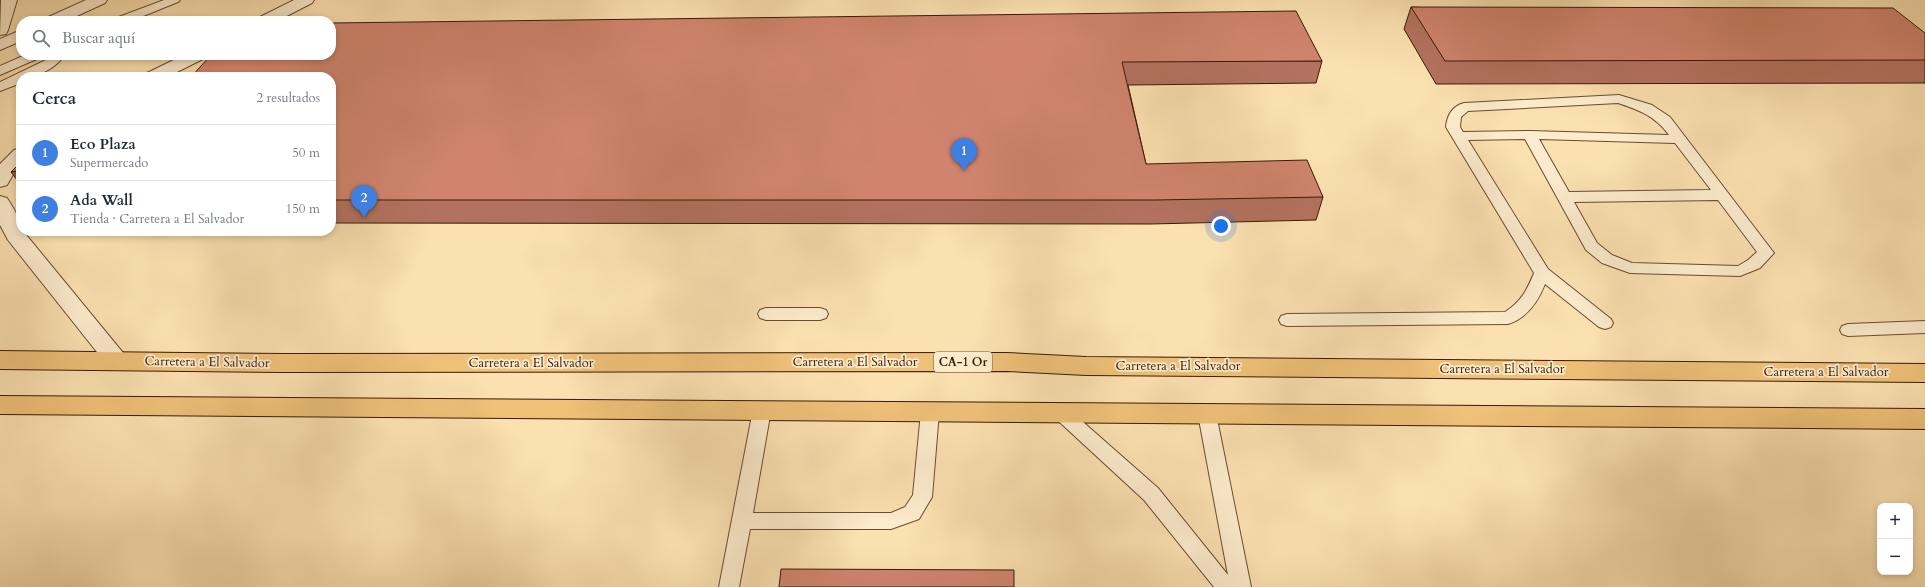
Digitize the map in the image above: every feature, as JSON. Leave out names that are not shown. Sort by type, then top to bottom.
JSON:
[{"type":"highway","name":"Carretera a El Salvador","points":[[0,360],[116,360],[286,363],[1007,362],[1086,366],[1925,373]]},
{"type":"highway","points":[[0,405],[1925,419]]},
{"type":"street","points":[[0,30],[9,0]]},
{"type":"street","points":[[63,16],[99,0]]},
{"type":"street","points":[[274,16],[306,0]]},
{"type":"street","points":[[0,44],[16,37]]},
{"type":"street","points":[[163,72],[187,60]]},
{"type":"street","points":[[0,182],[5,170],[16,159]]},
{"type":"street","points":[[0,203],[15,235],[116,360]]},
{"type":"lane","points":[[133,16],[174,0]]},
{"type":"lane","points":[[0,71],[24,60]]},
{"type":"lane","points":[[32,72],[55,60]]},
{"type":"lane","points":[[0,87],[16,80]]},
{"type":"lane","points":[[1530,135],[1591,246],[1607,259],[1630,268],[1740,270],[1754,264],[1766,253],[1665,120],[1647,108],[1619,99],[1464,107],[1454,116],[1454,127],[1542,273],[1605,323]]},
{"type":"lane","points":[[1459,136],[1530,135],[1680,139]]},
{"type":"lane","points":[[1564,197],[1722,195]]},
{"type":"lane","points":[[1287,320],[1508,318],[1522,310],[1531,299],[1542,273]]},
{"type":"lane","points":[[766,314],[820,314]]},
{"type":"lane","points":[[1848,330],[1925,328]]},
{"type":"lane","points":[[729,587],[762,410]]},
{"type":"lane","points":[[741,521],[891,521],[912,512],[922,497],[930,412]]},
{"type":"lane","points":[[1060,412],[1151,494],[1226,587]]},
{"type":"lane","points":[[1207,414],[1241,587]]},
{"type":"building","points":[[1411,7],[1893,8],[1925,33],[1925,60],[1445,61]]},
{"type":"building","points":[[1296,11],[1322,61],[1122,62],[1146,164],[1307,160],[1323,197],[1155,200],[336,200],[336,72],[196,72],[206,60],[336,60],[336,23]]},
{"type":"building","points":[[781,569],[1014,570],[1014,587],[779,587]]},
{"type":"place","name":"Eco Plaza","points":[[964,171]]},
{"type":"place","name":"Ada Wall","points":[[364,218]]}]
